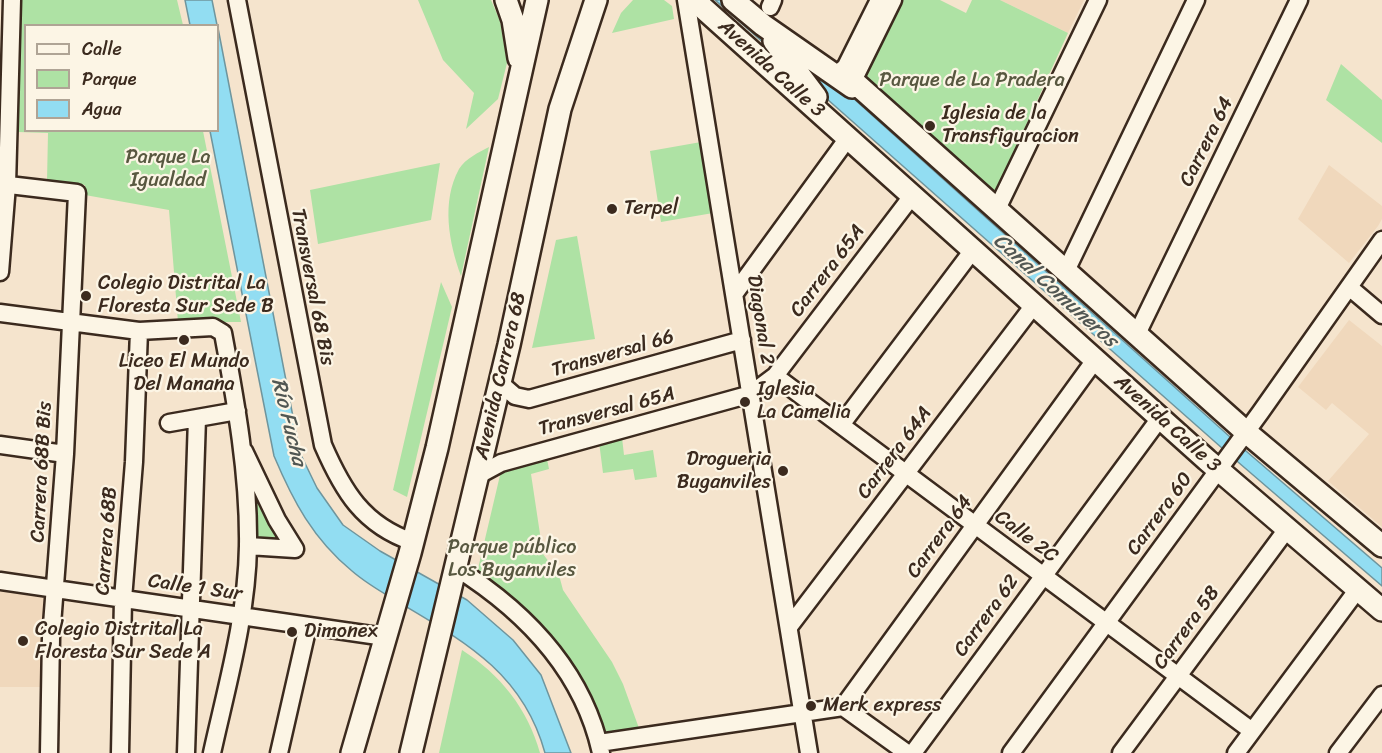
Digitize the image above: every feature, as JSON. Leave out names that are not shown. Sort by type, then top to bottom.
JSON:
[{"type":"main road","points":[[506,0],[513,20],[521,69]]},
{"type":"main road","points":[[352,753],[411,548],[467,320],[537,0]]},
{"type":"main road","name":"Avenida Carrera 68","points":[[411,753],[500,383],[560,109],[596,0]]},
{"type":"main road","name":"Avenida Calle 3","points":[[694,0],[1160,418],[1221,466],[1287,529],[1382,610]]},
{"type":"main road","name":"Avenida Calle 3","points":[[733,0],[769,11],[841,75],[881,105],[1137,334],[1243,436],[1382,546]]},
{"type":"main road","name":"Avenida Calle 3","points":[[769,11],[810,89],[848,138]]},
{"type":"main road","name":"Avenida Calle 3","points":[[841,75],[881,105]]},
{"type":"street","points":[[0,272],[5,56],[12,0]]},
{"type":"street","name":"Transversal 68 Bis","points":[[237,0],[323,445],[338,478],[354,504],[386,531],[411,548]]},
{"type":"street","name":"Diagonal 2","points":[[686,0],[809,753]]},
{"type":"street","points":[[841,75],[879,0]]},
{"type":"street","points":[[841,75],[892,0]]},
{"type":"street","points":[[997,209],[1098,0]]},
{"type":"street","points":[[1066,271],[1196,0]]},
{"type":"street","name":"Carrera 64","points":[[1137,334],[1298,0]]},
{"type":"street","points":[[735,293],[848,138]]},
{"type":"street","name":"Carrera 68B Bis","points":[[3,185],[77,193],[69,322],[65,454],[51,638],[49,753]]},
{"type":"street","name":"Carrera 65A","points":[[751,394],[775,376],[912,196]]},
{"type":"street","name":"Carrera 60","points":[[1011,753],[1108,624],[1382,240]]},
{"type":"street","points":[[841,425],[973,250]]},
{"type":"street","points":[[1349,287],[1382,315]]},
{"type":"street","name":"Carrera 64A","points":[[789,627],[1034,305]]},
{"type":"street","points":[[0,313],[139,331],[213,327],[224,333],[241,445],[248,546],[242,616],[212,753]]},
{"type":"street","name":"Carrera 68B","points":[[120,753],[123,599],[134,462],[139,331]]},
{"type":"street","name":"Transversal 66","points":[[500,383],[515,396],[529,399],[742,340]]},
{"type":"street","name":"Carrera 64","points":[[843,707],[1095,360]]},
{"type":"street","name":"Calle 2C","points":[[775,376],[1252,731]]},
{"type":"street","name":"Transversal 65A","points":[[477,476],[501,463],[751,394]]},
{"type":"street","points":[[169,423],[237,411]]},
{"type":"street","points":[[186,753],[197,418]]},
{"type":"street","name":"Carrera 62","points":[[913,753],[1160,418]]},
{"type":"street","points":[[0,445],[65,454]]},
{"type":"street","points":[[241,445],[277,520],[295,549],[248,546]]},
{"type":"street","name":"Carrera 58","points":[[1121,753],[1287,529]]},
{"type":"street","points":[[453,575],[502,599],[546,642],[573,682],[591,720],[600,748],[843,707],[907,753]]},
{"type":"street","name":"Calle 1 Sur","points":[[0,581],[385,637]]},
{"type":"street","points":[[1236,753],[1358,589]]},
{"type":"street","points":[[279,753],[308,626]]},
{"type":"street","points":[[1338,753],[1382,695]]},
{"type":"shaded area","points":[[1000,0],[1084,0],[1068,33]]},
{"type":"shaded area","points":[[1329,165],[1382,206],[1382,219],[1378,226],[1349,263],[1298,219]]},
{"type":"shaded area","points":[[1349,320],[1382,346],[1382,527],[1328,481],[1369,434],[1332,403],[1326,410],[1298,387]]},
{"type":"shaded area","name":"Colegio Distrital La Floresta Sur Sede A","points":[[0,588],[46,594],[46,687],[0,687]]},
{"type":"green space","name":"Parque La Igualdad","points":[[22,0],[177,0],[183,24],[24,24],[24,132],[203,132],[241,322],[178,322],[169,210],[85,195],[85,185],[47,181],[48,133],[18,132]]},
{"type":"green space","points":[[418,0],[491,0],[500,21],[507,63],[498,99],[466,129],[474,93],[443,60]]},
{"type":"green space","points":[[633,0],[664,0],[672,6],[674,19],[612,33],[621,13]]},
{"type":"green space","name":"Parque de La Pradera","points":[[902,0],[940,0],[966,13],[972,0],[1000,0],[1068,33],[995,193],[864,76]]},
{"type":"green space","points":[[1341,64],[1382,100],[1382,143],[1326,100]]},
{"type":"green space","points":[[701,142],[713,213],[661,222],[650,151]]},
{"type":"green space","points":[[489,147],[461,276],[450,236],[450,195],[453,182],[462,165],[472,156]]},
{"type":"green space","points":[[440,163],[431,220],[318,244],[310,190]]},
{"type":"green space","points":[[577,236],[595,339],[532,348],[556,240]]},
{"type":"green space","points":[[441,282],[452,307],[407,497],[393,490]]},
{"type":"green space","points":[[621,429],[624,455],[653,450],[657,477],[635,480],[633,469],[603,473],[598,434]]},
{"type":"green space","name":"Parque público Los Buganviles","points":[[547,459],[549,469],[531,474],[543,554],[559,575],[563,590],[612,662],[623,684],[640,731],[603,737],[558,646],[525,610],[477,573],[501,471]]},
{"type":"green space","points":[[252,495],[285,541],[251,540]]},
{"type":"green space","points":[[462,650],[489,670],[511,694],[528,722],[540,753],[439,753]]},
{"type":"water","points":[[185,0],[212,0],[217,24],[190,24]]},
{"type":"water","name":"Canal Comuneros","points":[[715,0],[744,0],[1239,445],[1382,568],[1382,586],[1231,456]]},
{"type":"water","name":"Río Fucha","points":[[219,33],[300,453],[317,488],[343,525],[380,551],[467,600],[513,640],[541,675],[571,753],[545,753],[536,726],[523,703],[491,665],[451,634],[364,581],[338,559],[315,532],[297,504],[274,456],[210,132],[219,132]]},
{"type":"place","name":"Iglesia de la Transfiguracion","points":[[930,126]]},
{"type":"place","name":"Terpel","points":[[612,209]]},
{"type":"place","name":"Colegio Distrital La Floresta Sur Sede B","points":[[86,296]]},
{"type":"place","name":"Liceo El Mundo Del Manana","points":[[184,340]]},
{"type":"place","name":"Iglesia La Camelia","points":[[745,402]]},
{"type":"place","name":"Drogueria Buganviles","points":[[783,471]]},
{"type":"place","name":"Dimonex","points":[[292,632]]},
{"type":"place","name":"Colegio Distrital La Floresta Sur Sede A","points":[[23,641]]},
{"type":"place","name":"Merk express","points":[[811,706]]}]
